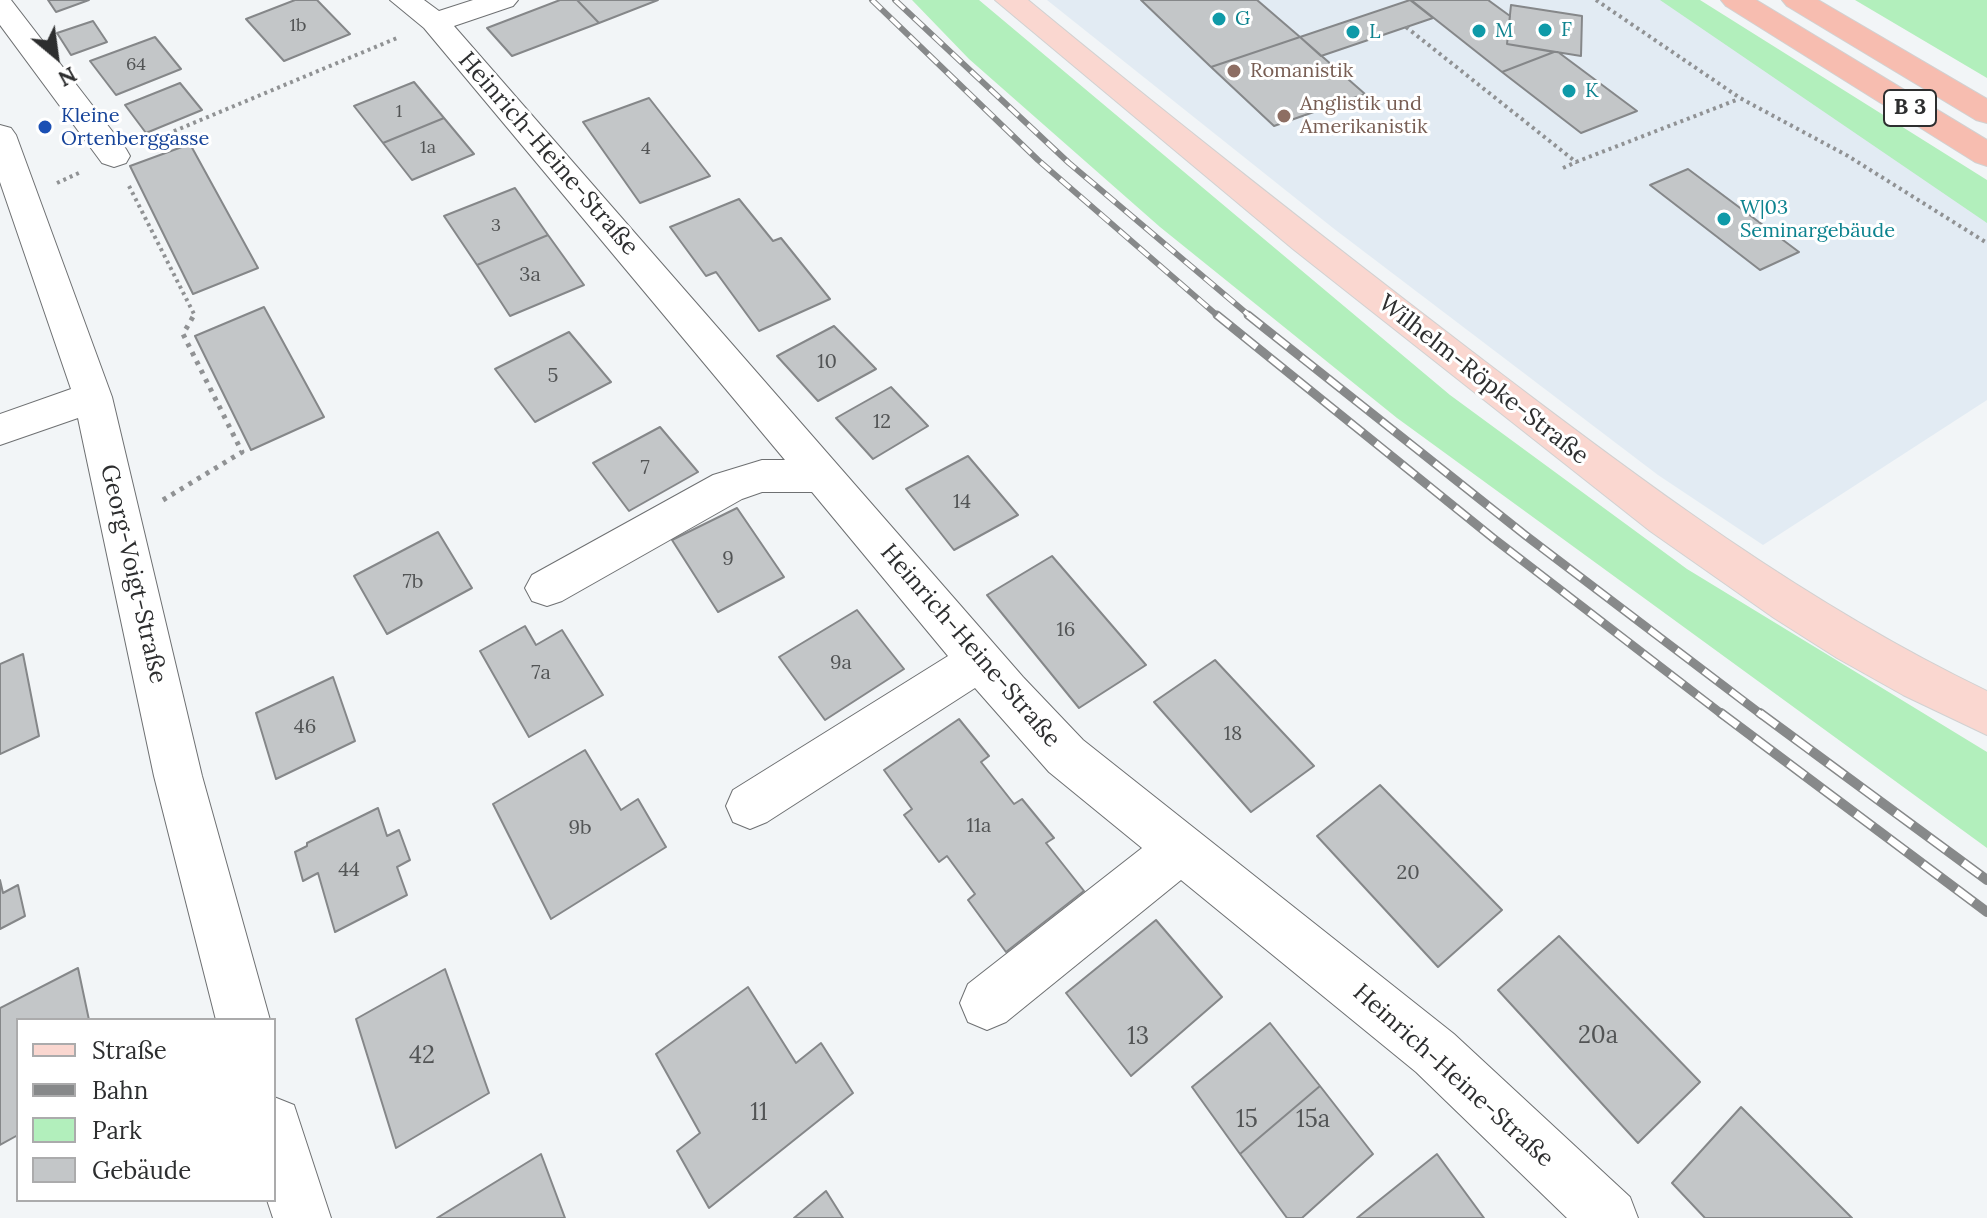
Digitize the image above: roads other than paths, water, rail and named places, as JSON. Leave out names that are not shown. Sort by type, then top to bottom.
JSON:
[{"type":"highway","name":"B 3","points":[[1736,0],[1987,155]]},
{"type":"highway","name":"B 3","points":[[1797,0],[1987,113]]},
{"type":"main road","name":"Wilhelm-Röpke-Straße","points":[[1010,0],[1265,211],[1663,517],[1808,617],[1902,673],[1987,714]]},
{"type":"street","points":[[420,11],[503,0]]},
{"type":"street","points":[[0,5],[114,156]]},
{"type":"street","name":"Heinrich-Heine-Straße","points":[[420,11],[1066,756],[1435,1053],[1609,1218]]},
{"type":"street","name":"Georg-Voigt-Straße","points":[[0,135],[93,397],[124,523],[178,776],[242,1018]]},
{"type":"street","points":[[0,430],[93,397]]},
{"type":"street","points":[[547,588],[728,487],[762,476],[823,476]]},
{"type":"street","points":[[750,806],[980,660]]},
{"type":"street","points":[[987,1003],[1181,849]]},
{"type":"street","points":[[276,1132],[302,1218]]},
{"type":"railway","points":[[872,0],[1038,160],[1219,317]]},
{"type":"railway","points":[[895,0],[1069,163],[1251,317]]},
{"type":"railway","points":[[1217,315],[1493,538],[1723,715]]},
{"type":"railway","points":[[1248,315],[1525,535],[1762,715]]},
{"type":"railway","points":[[1721,713],[1987,912]]},
{"type":"railway","points":[[1760,713],[1987,880]]},
{"type":"place","name":"G","points":[[1219,19]]},
{"type":"place","name":"F","points":[[1545,30]]},
{"type":"place","name":"M","points":[[1479,31]]},
{"type":"place","name":"L","points":[[1353,32]]},
{"type":"place","name":"Romanistik","points":[[1234,71]]},
{"type":"place","name":"K","points":[[1569,91]]},
{"type":"place","name":"Anglistik und Amerikanistik","points":[[1284,116]]},
{"type":"place","name":"Kleine Ortenberggasse","points":[[45,127]]},
{"type":"place","name":"W|03 Seminargebäude","points":[[1724,219]]}]
